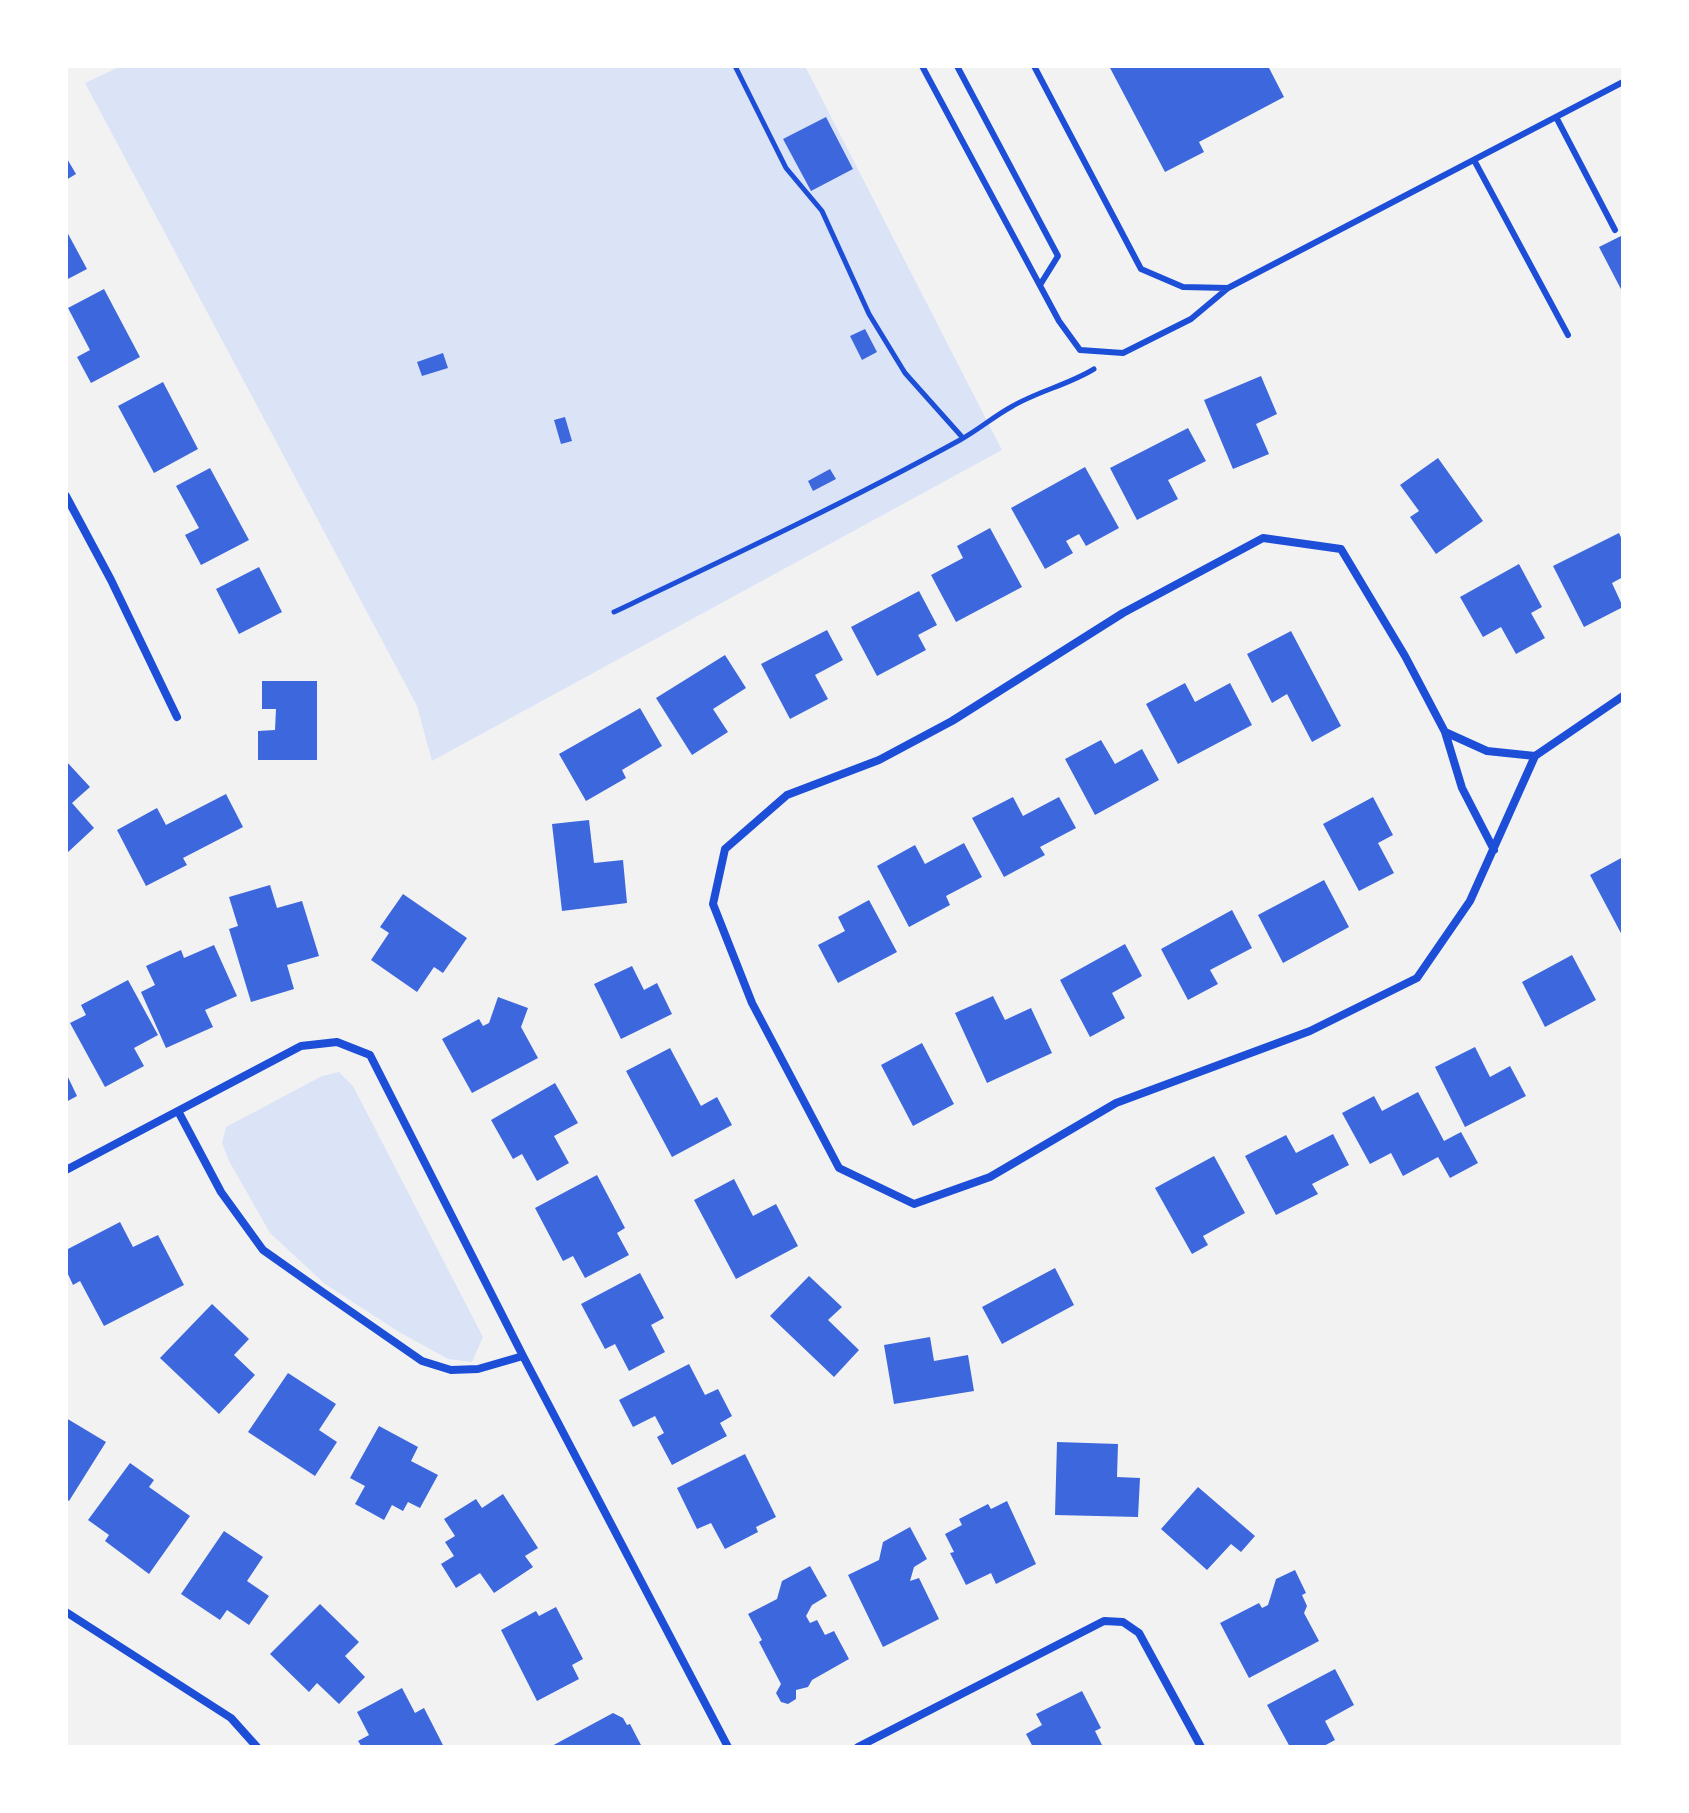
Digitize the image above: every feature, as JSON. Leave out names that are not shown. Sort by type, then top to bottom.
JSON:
[{"type":"street","points":[[66,496],[111,580],[177,717]]},
{"type":"street","points":[[1494,850],[1462,788],[1445,732],[1405,656],[1341,549],[1263,538],[1123,613],[952,721],[879,760],[787,795],[725,849],[713,904],[752,1003],[839,1168],[914,1204],[990,1177],[1116,1103],[1310,1031],[1417,978],[1470,901],[1494,850],[1535,756],[1623,696]]},
{"type":"street","points":[[1445,732],[1487,751],[1535,756]]},
{"type":"street","points":[[66,1170],[301,1046],[337,1042],[370,1055],[523,1356],[728,1747]]},
{"type":"street","points":[[178,1111],[221,1192],[263,1250],[422,1361],[451,1370],[478,1369],[523,1356]]},
{"type":"street","points":[[66,1612],[231,1718],[257,1747]]},
{"type":"street","points":[[858,1747],[1104,1621],[1123,1622],[1139,1633],[1201,1747]]},
{"type":"lane","points":[[922,66],[1059,321],[1080,350],[1123,353],[1191,319],[1228,288],[1623,82]]},
{"type":"lane","points":[[957,66],[1058,256],[1040,285]]},
{"type":"lane","points":[[1034,66],[1141,269],[1183,287],[1228,288]]},
{"type":"lane","points":[[1556,117],[1615,230]]},
{"type":"lane","points":[[1474,160],[1568,335]]},
{"type":"path","points":[[735,66],[786,168],[822,211],[869,314],[905,373],[963,438]]},
{"type":"path","points":[[614,612],[848,499],[963,438],[1039,391],[1077,380],[1123,353]]},
{"type":"shaded area","points":[[121,66],[805,66],[1002,450],[432,761],[417,706],[85,83]]},
{"type":"shaded area","points":[[339,1072],[353,1086],[483,1337],[472,1362],[448,1359],[399,1332],[325,1284],[270,1233],[229,1161],[222,1143],[226,1127],[322,1076]]},
{"type":"building","points":[[1109,66],[1268,66],[1284,97],[1199,142],[1204,152],[1165,172]]},
{"type":"building","points":[[826,117],[853,169],[811,191],[783,139]]},
{"type":"building","points":[[66,157],[76,174],[66,180]]},
{"type":"building","points":[[66,230],[87,269],[66,280]]},
{"type":"building","points":[[1623,235],[1623,293],[1599,247]]},
{"type":"building","points":[[104,289],[140,357],[91,383],[77,357],[90,350],[68,308]]},
{"type":"building","points":[[865,329],[877,352],[862,360],[850,336]]},
{"type":"building","points":[[443,353],[448,368],[422,376],[417,362]]},
{"type":"building","points":[[1261,376],[1277,414],[1256,424],[1269,454],[1233,469],[1204,400]]},
{"type":"building","points":[[163,382],[198,449],[154,473],[118,406]]},
{"type":"building","points":[[565,417],[572,441],[561,444],[554,420]]},
{"type":"building","points":[[1188,428],[1206,461],[1168,480],[1178,499],[1137,520],[1110,468]]},
{"type":"building","points":[[1438,458],[1483,521],[1436,554],[1410,517],[1419,511],[1400,485]]},
{"type":"building","points":[[1085,467],[1119,528],[1086,546],[1079,534],[1066,541],[1073,553],[1045,569],[1011,508]]},
{"type":"building","points":[[210,468],[249,540],[201,565],[185,535],[199,528],[176,486]]},
{"type":"building","points":[[830,469],[836,479],[813,491],[808,481]]},
{"type":"building","points":[[990,528],[1022,587],[956,622],[931,575],[963,558],[957,546]]},
{"type":"building","points":[[1619,533],[1623,542],[1623,577],[1612,583],[1623,607],[1584,627],[1553,566]]},
{"type":"building","points":[[1519,564],[1542,607],[1531,613],[1545,638],[1516,654],[1501,627],[1483,637],[1460,597]]},
{"type":"building","points":[[259,567],[282,612],[239,634],[216,589]]},
{"type":"building","points":[[919,591],[937,625],[918,635],[926,650],[877,676],[851,627]]},
{"type":"building","points":[[827,630],[843,660],[815,675],[828,699],[790,719],[761,664]]},
{"type":"building","points":[[1291,631],[1341,726],[1312,742],[1287,694],[1272,703],[1247,654]]},
{"type":"building","points":[[725,655],[746,688],[713,709],[728,732],[692,755],[656,698]]},
{"type":"building","points":[[262,681],[317,681],[317,760],[258,760],[258,731],[275,730],[276,709],[262,709]]},
{"type":"building","points":[[1185,683],[1195,702],[1230,683],[1252,725],[1178,764],[1146,704]]},
{"type":"building","points":[[640,708],[662,746],[622,770],[626,778],[586,801],[559,754]]},
{"type":"building","points":[[1101,740],[1115,764],[1142,749],[1159,780],[1095,815],[1065,759]]},
{"type":"building","points":[[66,761],[90,787],[72,803],[94,828],[66,854]]},
{"type":"building","points":[[226,794],[243,827],[183,858],[187,865],[146,886],[117,830],[157,808],[166,825]]},
{"type":"building","points":[[1013,797],[1023,816],[1059,797],[1076,828],[1040,847],[1045,855],[1004,877],[972,818]]},
{"type":"building","points":[[1373,797],[1393,835],[1378,843],[1394,873],[1359,891],[1323,824]]},
{"type":"building","points":[[589,820],[594,863],[623,860],[627,903],[562,911],[552,824]]},
{"type":"building","points":[[964,843],[982,877],[946,896],[950,905],[909,927],[877,866],[915,845],[925,864]]},
{"type":"building","points":[[1623,857],[1623,937],[1590,875]]},
{"type":"building","points":[[1324,880],[1349,927],[1283,963],[1258,915]]},
{"type":"building","points":[[270,885],[277,908],[302,901],[319,956],[287,965],[294,989],[251,1002],[229,929],[238,926],[229,897]]},
{"type":"building","points":[[403,894],[467,938],[443,973],[434,967],[417,992],[371,960],[389,933],[380,927]]},
{"type":"building","points":[[869,900],[897,952],[838,983],[818,945],[845,931],[838,917]]},
{"type":"building","points":[[1232,910],[1252,948],[1210,970],[1218,984],[1188,1000],[1161,949]]},
{"type":"building","points":[[1125,944],[1142,976],[1112,993],[1125,1018],[1090,1037],[1060,980]]},
{"type":"building","points":[[214,945],[237,996],[205,1010],[213,1027],[166,1048],[141,992],[155,985],[146,966],[181,950],[184,958]]},
{"type":"building","points":[[1572,955],[1596,1000],[1545,1027],[1522,982]]},
{"type":"building","points":[[632,966],[644,990],[657,983],[672,1014],[621,1039],[594,984]]},
{"type":"building","points":[[128,980],[158,1035],[134,1048],[144,1066],[105,1087],[70,1023],[86,1015],[81,1005]]},
{"type":"building","points":[[993,996],[1005,1020],[1031,1008],[1052,1053],[987,1083],[955,1013]]},
{"type":"building","points":[[498,997],[528,1008],[521,1027],[538,1058],[472,1093],[442,1039],[479,1019],[483,1026],[489,1023]]},
{"type":"building","points":[[922,1043],[954,1104],[913,1126],[881,1065]]},
{"type":"building","points":[[1475,1047],[1490,1077],[1510,1066],[1526,1096],[1465,1127],[1435,1067]]},
{"type":"building","points":[[670,1048],[701,1106],[717,1097],[732,1125],[672,1157],[626,1071]]},
{"type":"building","points":[[66,1073],[77,1096],[66,1102]]},
{"type":"building","points":[[555,1083],[578,1123],[554,1136],[569,1163],[537,1181],[522,1154],[513,1159],[491,1120]]},
{"type":"building","points":[[1418,1092],[1444,1141],[1461,1132],[1478,1163],[1450,1178],[1438,1157],[1403,1176],[1391,1153],[1370,1164],[1342,1113],[1374,1096],[1382,1111]]},
{"type":"building","points":[[1333,1134],[1349,1165],[1312,1184],[1318,1194],[1276,1215],[1245,1156],[1286,1135],[1296,1153]]},
{"type":"building","points":[[1214,1156],[1245,1213],[1203,1236],[1208,1245],[1192,1254],[1155,1188]]},
{"type":"building","points":[[597,1175],[625,1228],[617,1233],[629,1255],[585,1278],[573,1256],[563,1261],[535,1208]]},
{"type":"building","points":[[734,1179],[753,1216],[776,1204],[798,1246],[736,1279],[694,1200]]},
{"type":"building","points":[[120,1222],[133,1247],[158,1235],[184,1285],[104,1326],[80,1281],[73,1285],[66,1270],[66,1250]]},
{"type":"building","points":[[1055,1268],[1074,1305],[1002,1344],[982,1307]]},
{"type":"building","points":[[640,1273],[664,1318],[651,1325],[665,1352],[629,1371],[615,1344],[605,1349],[581,1304]]},
{"type":"building","points":[[809,1276],[842,1307],[828,1320],[859,1350],[834,1377],[770,1316]]},
{"type":"building","points":[[212,1304],[249,1339],[234,1355],[255,1375],[219,1414],[160,1358]]},
{"type":"building","points":[[930,1337],[934,1361],[968,1355],[974,1391],[894,1404],[884,1345]]},
{"type":"building","points":[[689,1364],[705,1395],[718,1389],[732,1416],[720,1423],[727,1436],[672,1465],[657,1437],[664,1433],[655,1416],[633,1427],[619,1400]]},
{"type":"building","points":[[288,1373],[336,1404],[319,1430],[337,1442],[315,1476],[248,1432]]},
{"type":"building","points":[[66,1418],[106,1442],[69,1501],[66,1499]]},
{"type":"building","points":[[379,1426],[418,1447],[411,1461],[438,1475],[420,1508],[408,1502],[403,1511],[392,1505],[384,1520],[355,1504],[365,1486],[350,1478]]},
{"type":"building","points":[[1057,1442],[1118,1444],[1117,1477],[1140,1478],[1138,1517],[1055,1515]]},
{"type":"building","points":[[745,1454],[776,1517],[756,1527],[758,1532],[725,1549],[711,1523],[697,1529],[677,1488]]},
{"type":"building","points":[[130,1463],[154,1480],[149,1487],[190,1516],[149,1574],[105,1541],[109,1535],[88,1520]]},
{"type":"building","points":[[1198,1487],[1255,1536],[1241,1552],[1231,1544],[1207,1570],[1161,1529]]},
{"type":"building","points":[[503,1494],[538,1548],[525,1556],[533,1567],[494,1593],[480,1573],[456,1588],[441,1564],[454,1556],[445,1542],[455,1536],[444,1519],[476,1499],[482,1508]]},
{"type":"building","points":[[1007,1501],[1036,1564],[996,1584],[991,1573],[966,1585],[950,1553],[954,1552],[945,1534],[962,1525],[959,1519],[988,1504],[991,1509]]},
{"type":"building","points":[[910,1527],[927,1559],[914,1567],[910,1581],[919,1578],[939,1619],[883,1647],[848,1575],[879,1560],[883,1542]]},
{"type":"building","points":[[224,1531],[263,1557],[247,1581],[269,1596],[249,1625],[227,1610],[220,1620],[181,1594]]},
{"type":"building","points":[[810,1566],[827,1596],[812,1605],[806,1616],[810,1623],[817,1620],[825,1635],[834,1631],[849,1659],[812,1680],[808,1687],[796,1690],[796,1699],[788,1704],[781,1702],[776,1693],[781,1684],[748,1614],[777,1599],[782,1581]]},
{"type":"building","points":[[1295,1570],[1306,1593],[1302,1595],[1307,1606],[1304,1613],[1319,1641],[1249,1678],[1220,1623],[1259,1603],[1262,1608],[1268,1605],[1276,1579]]},
{"type":"building","points":[[320,1604],[359,1642],[345,1656],[365,1677],[339,1704],[317,1683],[309,1692],[270,1654]]},
{"type":"building","points":[[556,1607],[583,1659],[572,1665],[579,1679],[537,1701],[501,1630],[536,1611],[539,1616]]},
{"type":"building","points":[[1335,1669],[1354,1705],[1325,1721],[1335,1740],[1322,1747],[1290,1747],[1267,1705]]},
{"type":"building","points":[[402,1688],[415,1713],[424,1708],[444,1747],[362,1747],[358,1741],[369,1735],[357,1712]]},
{"type":"building","points":[[1082,1691],[1101,1728],[1095,1731],[1103,1747],[1033,1747],[1026,1734],[1042,1725],[1036,1714]]},
{"type":"building","points":[[613,1713],[623,1718],[627,1725],[630,1724],[642,1747],[550,1747]]}]
